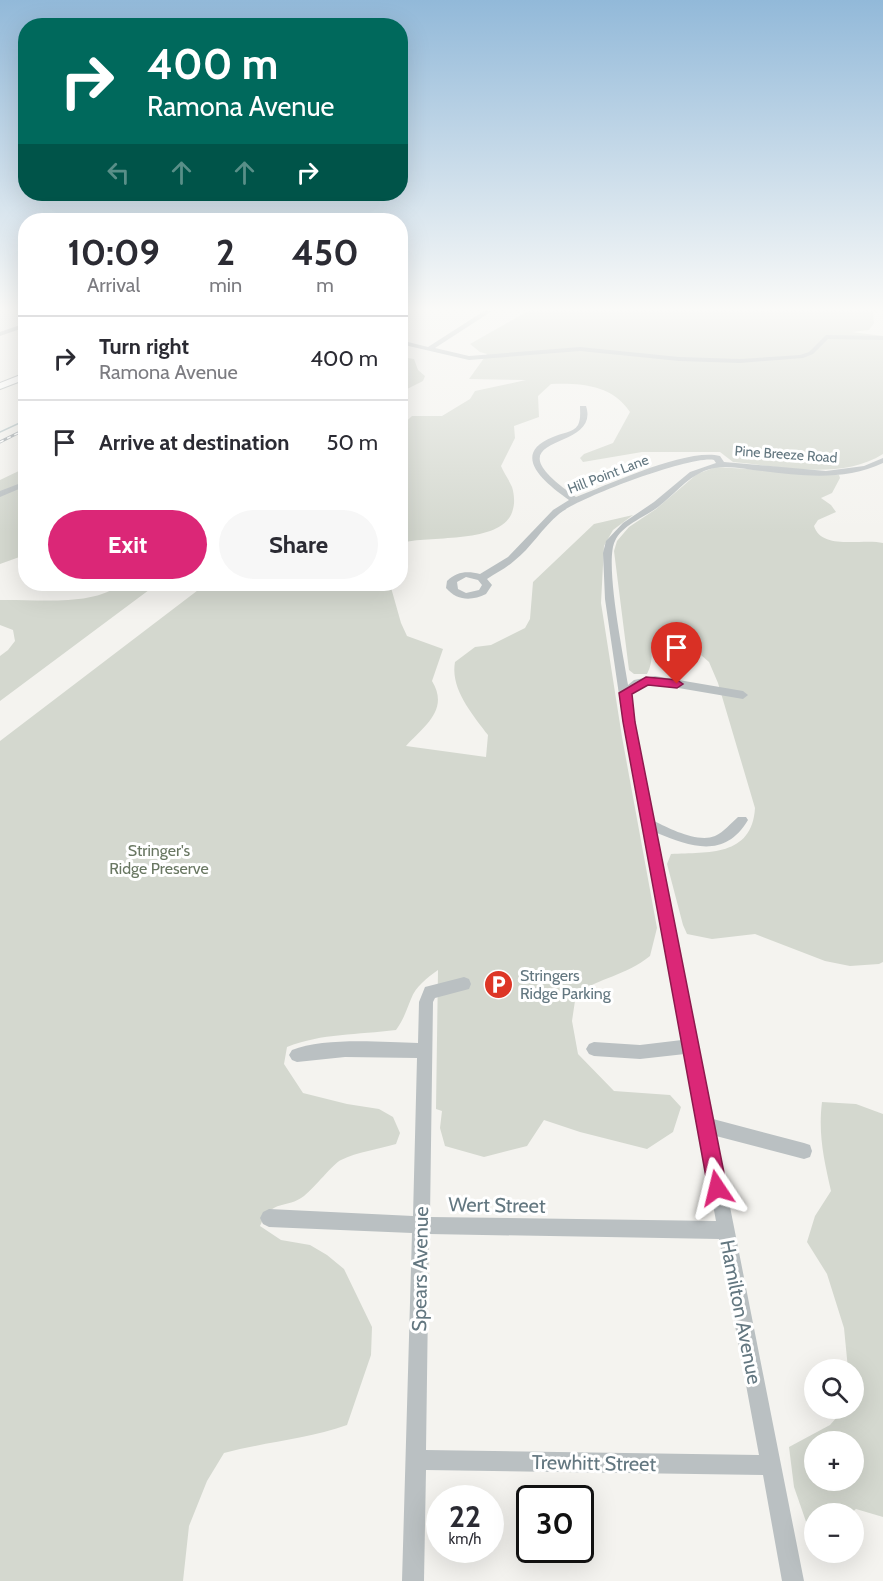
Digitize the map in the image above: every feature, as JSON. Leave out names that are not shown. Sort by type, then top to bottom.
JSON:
[{"type":"street","points":[[575,500],[547,480],[539,471],[537,457],[541,448],[550,441],[580,428],[584,420],[583,408]]},
{"type":"street","name":"Hill Point Lane","points":[[481,578],[511,559],[556,512],[575,500],[671,466],[704,460],[716,464]]},
{"type":"street","name":"Pine Breeze Road","points":[[716,464],[820,472],[867,468],[883,460]]},
{"type":"street","name":"Hamilton Avenue","points":[[716,464],[695,470],[686,476],[657,504],[620,529],[607,549],[612,610],[629,722],[793,1581]]},
{"type":"street","points":[[0,494],[18,486]]},
{"type":"street","points":[[626,693],[638,684],[655,680],[742,694]]},
{"type":"street","points":[[650,825],[663,832],[710,843],[721,839],[742,820]]},
{"type":"street","name":"Spears Avenue","points":[[413,1581],[426,1002],[430,992],[464,984]]},
{"type":"street","points":[[594,1048],[640,1052],[691,1046]]},
{"type":"street","points":[[297,1055],[336,1049],[424,1051]]},
{"type":"street","points":[[706,1125],[804,1151]]},
{"type":"street","name":"Wert Street","points":[[269,1218],[420,1225],[725,1230]]},
{"type":"street","name":"Trewhitt Street","points":[[417,1460],[771,1465]]},
{"type":"green space","points":[[504,385],[550,385],[538,396],[539,417],[514,426],[515,438],[501,466],[512,487],[513,509],[507,520],[496,528],[482,533],[408,542],[408,420],[412,416],[442,416],[470,399],[475,391]]},
{"type":"green space","points":[[583,385],[883,385],[883,454],[848,467],[810,470],[733,462],[720,452],[642,452],[583,462],[580,458],[584,454],[613,443],[630,412],[614,396]]},
{"type":"green space","points":[[716,467],[839,475],[840,478],[832,493],[821,498],[836,512],[818,520],[814,526],[818,534],[834,541],[883,543],[883,962],[879,964],[850,966],[825,961],[755,934],[712,939],[687,934],[683,925],[667,864],[671,854],[713,851],[737,844],[746,836],[752,824],[755,808],[718,683],[709,662],[679,636],[666,634],[655,637],[647,674],[634,674],[629,670],[614,551],[617,541],[629,527],[656,509],[697,474]]},
{"type":"green space","points":[[18,471],[18,558],[0,564],[0,480]]},
{"type":"green space","name":"Stringer's Ridge Preserve","points":[[633,515],[613,530],[604,546],[601,603],[622,737],[657,928],[650,956],[641,963],[576,994],[572,1021],[578,1054],[614,1091],[670,1095],[681,1107],[673,1132],[647,1149],[544,1120],[527,1146],[484,1157],[445,1146],[440,1128],[442,1111],[436,1109],[438,970],[416,990],[396,1030],[313,1039],[287,1047],[284,1064],[303,1093],[379,1109],[393,1117],[400,1133],[396,1144],[341,1160],[304,1196],[270,1211],[260,1226],[281,1240],[310,1245],[344,1269],[372,1327],[371,1355],[347,1425],[317,1434],[224,1453],[207,1481],[189,1526],[183,1581],[0,1581],[0,741],[197,591],[392,591],[407,636],[443,649],[432,681],[437,691],[436,709],[426,725],[406,746],[486,757],[488,735],[459,692],[454,672],[455,662],[475,647],[491,645],[525,628],[530,619],[533,582],[594,524]]},
{"type":"green space","points":[[109,591],[148,591],[0,701],[0,656],[15,641],[13,630],[0,625],[0,600],[46,601],[95,596]]},
{"type":"green space","points":[[822,1102],[856,1104],[883,1114],[883,1517],[864,1511],[864,1503],[804,1503],[804,1516],[794,1487],[789,1447],[804,1439],[804,1491],[864,1491],[864,1431],[819,1431],[835,1419],[864,1419],[864,1359],[847,1359],[844,1328],[827,1274],[807,1242],[815,1216],[831,1191],[822,1147]]},
{"type":"waterway","points":[[0,432],[18,424]]},
{"type":"railway","points":[[0,442],[18,433]]},
{"type":"place","name":"Stringers Ridge Parking","points":[[499,984]]},
{"type":"route","points":[[677,684],[655,680],[646,681],[626,693],[629,722],[717,1188]]}]
